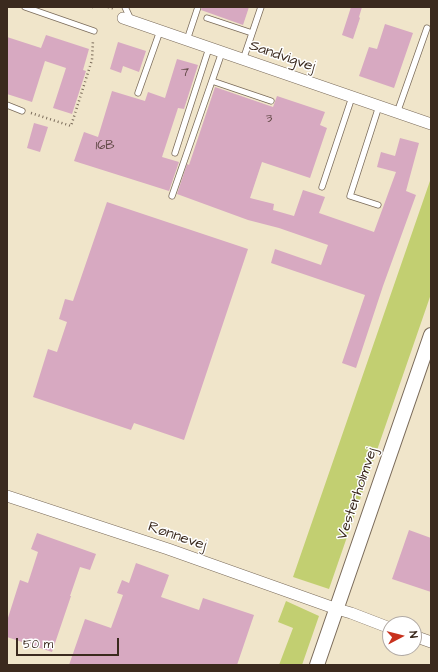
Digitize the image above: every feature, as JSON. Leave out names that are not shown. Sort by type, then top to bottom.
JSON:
[{"type":"street","name":"Sandvigvej","points":[[126,15],[160,31],[431,124]]},
{"type":"street","name":"Vesterholmvej","points":[[317,665],[431,335]]},
{"type":"street","name":"Rønnevej","points":[[7,496],[168,549],[382,625]]},
{"type":"lane","points":[[25,7],[94,32]]},
{"type":"lane","points":[[186,40],[198,7]]},
{"type":"lane","points":[[243,60],[261,7]]},
{"type":"lane","points":[[207,18],[252,33]]},
{"type":"lane","points":[[397,113],[427,28]]},
{"type":"lane","points":[[138,93],[160,31]]},
{"type":"lane","points":[[175,153],[209,48]]},
{"type":"lane","points":[[172,196],[222,52]]},
{"type":"lane","points":[[212,81],[271,101]]},
{"type":"lane","points":[[322,187],[352,97]]},
{"type":"lane","points":[[7,105],[22,111]]},
{"type":"lane","points":[[378,205],[350,196],[379,106]]},
{"type":"path","points":[[22,111],[71,126],[92,60],[94,32]]},
{"type":"green space","points":[[431,178],[431,294],[329,589],[293,577]]},
{"type":"green space","points":[[286,601],[319,616],[302,665],[279,665],[293,628],[278,622]]},
{"type":"building","points":[[202,7],[249,7],[243,25],[201,10]]},
{"type":"building","points":[[351,7],[362,7],[353,39],[342,35]]},
{"type":"building","points":[[385,24],[413,33],[394,88],[359,76],[369,47],[377,49]]},
{"type":"building","points":[[46,35],[89,49],[83,70],[86,71],[72,114],[53,108],[66,68],[45,61],[32,102],[7,94],[7,37],[41,48]]},
{"type":"building","points":[[118,42],[146,51],[139,72],[123,66],[121,73],[110,69]]},
{"type":"building","points":[[177,59],[198,65],[184,109],[178,108],[162,157],[179,162],[169,191],[74,161],[84,132],[98,137],[112,91],[145,101],[148,92],[165,98]]},
{"type":"building","points":[[215,87],[273,107],[277,96],[325,112],[320,125],[327,128],[310,178],[262,162],[250,198],[274,204],[273,210],[294,216],[303,190],[325,197],[319,213],[374,232],[396,172],[377,167],[381,152],[395,156],[400,138],[419,143],[406,191],[416,195],[383,286],[356,368],[342,363],[365,295],[271,263],[275,249],[321,265],[328,245],[279,228],[248,220],[177,194],[187,164],[189,165]]},
{"type":"building","points":[[34,123],[48,127],[40,152],[27,148]]},
{"type":"building","points":[[107,202],[248,249],[184,440],[134,423],[131,430],[33,397],[48,349],[57,352],[67,322],[59,319],[65,299],[73,301]]},
{"type":"building","points":[[409,530],[431,538],[431,592],[392,579]]},
{"type":"building","points":[[37,533],[96,554],[90,570],[80,567],[52,652],[7,637],[7,621],[20,580],[28,583],[38,552],[31,549]]},
{"type":"building","points":[[136,563],[169,575],[161,597],[199,610],[203,598],[254,615],[237,665],[69,665],[85,619],[111,628],[123,595],[117,593],[122,580],[129,583]]}]
